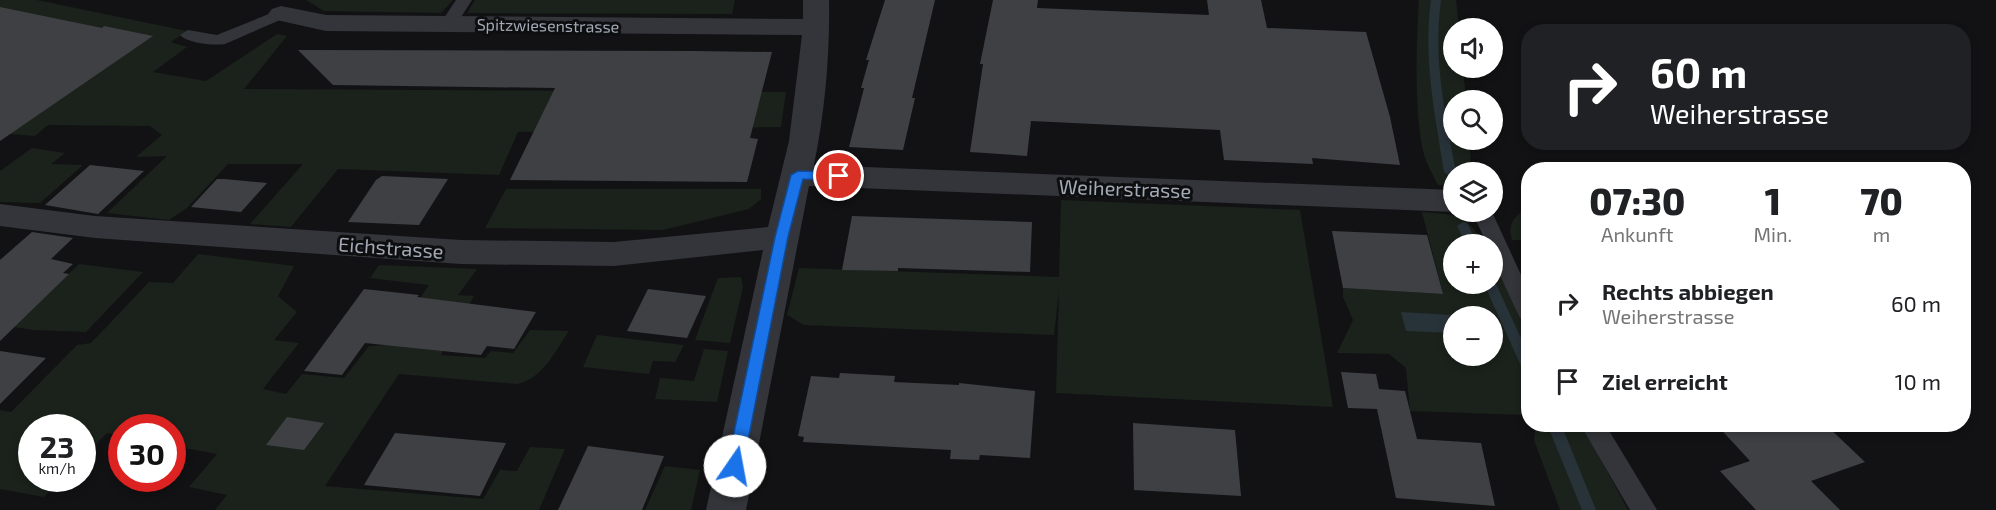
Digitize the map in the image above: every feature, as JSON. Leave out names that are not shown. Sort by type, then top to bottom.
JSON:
[{"type":"street","name":"Spitzwiesenstrasse","points":[[281,14],[326,23],[448,24],[816,14]]},
{"type":"street","points":[[726,510],[782,237],[798,175],[804,141],[816,14]]},
{"type":"street","name":"Weiherstrasse","points":[[798,175],[1443,201]]},
{"type":"street","name":"Eichstrasse","points":[[0,215],[95,227],[460,252],[614,254],[782,237]]},
{"type":"lane","points":[[448,24],[464,0]]},
{"type":"lane","points":[[188,35],[219,40],[281,14]]},
{"type":"lane","points":[[1487,222],[1521,297]]},
{"type":"lane","points":[[1597,432],[1644,510]]},
{"type":"shaded area","points":[[0,0],[37,0],[187,31],[171,42],[187,47],[153,72],[206,81],[277,34],[287,36],[244,89],[786,92],[781,127],[518,132],[499,175],[338,169],[291,227],[250,224],[303,164],[228,164],[187,208],[169,220],[107,213],[167,156],[136,157],[162,135],[150,126],[48,125],[35,136],[0,133]]},
{"type":"shaded area","points":[[306,0],[453,0],[441,13],[324,11]]},
{"type":"shaded area","points":[[475,0],[735,0],[732,14],[467,13]]},
{"type":"shaded area","points":[[1419,0],[1456,0],[1458,18],[1443,18],[1443,78],[1464,78],[1465,90],[1443,90],[1443,150],[1470,150],[1471,162],[1443,162],[1443,185],[1438,185],[1425,159],[1421,138],[1417,37]]},
{"type":"shaded area","points":[[32,148],[65,153],[51,164],[83,165],[40,203],[0,202],[0,171]]},
{"type":"shaded area","points":[[506,189],[761,189],[761,199],[749,209],[663,230],[485,228]]},
{"type":"shaded area","points":[[1061,200],[1300,210],[1333,407],[1056,393],[1059,290],[1054,335],[804,325],[787,315],[799,268],[1059,277]]},
{"type":"shaded area","points":[[1422,212],[1443,214],[1443,222],[1466,222],[1478,234],[1443,234],[1443,294]]},
{"type":"shaded area","points":[[1521,213],[1521,240],[1512,240],[1511,225]]},
{"type":"shaded area","points":[[198,254],[294,266],[278,296],[297,312],[274,340],[299,343],[263,389],[286,394],[302,374],[344,378],[369,346],[388,345],[429,285],[370,278],[379,265],[477,269],[458,295],[474,296],[441,355],[485,358],[491,351],[513,353],[530,330],[569,331],[553,355],[534,376],[517,384],[399,374],[325,486],[483,499],[500,470],[517,471],[530,447],[565,449],[539,510],[215,510],[227,495],[189,487],[217,454],[186,448],[186,414],[108,414],[108,433],[96,444],[96,414],[18,414],[18,492],[49,492],[44,497],[0,489],[0,410],[11,412],[77,345],[91,343],[149,282],[173,283]]},
{"type":"shaded area","points":[[79,264],[143,272],[86,332],[34,330],[7,326],[0,295],[44,298]]},
{"type":"shaded area","points":[[741,277],[743,287],[730,343],[695,340],[718,278]]},
{"type":"shaded area","points":[[1503,280],[1521,314],[1521,415],[1410,411],[1406,368],[1389,354],[1337,353],[1353,320],[1343,297],[1343,288],[1443,294],[1503,294]]},
{"type":"shaded area","points":[[1401,312],[1443,315],[1443,333],[1406,331]]},
{"type":"shaded area","points":[[597,335],[684,345],[675,362],[653,361],[649,374],[583,367]]},
{"type":"shaded area","points":[[704,349],[728,351],[717,402],[655,399],[660,378],[694,381]]},
{"type":"shaded area","points":[[1535,432],[1586,432],[1628,510],[1560,510],[1534,440]]},
{"type":"shaded area","points":[[665,466],[700,470],[691,510],[645,510]]},
{"type":"building","points":[[885,0],[935,0],[912,98],[915,98],[903,150],[849,147],[864,88],[861,88],[869,60],[866,60]]},
{"type":"building","points":[[993,0],[1038,0],[1037,8],[1209,15],[1207,0],[1261,0],[1267,28],[1366,32],[1390,117],[1400,165],[1312,158],[1313,164],[1224,160],[1220,130],[1031,121],[1027,156],[970,152],[983,64],[980,64]]},
{"type":"building","points":[[0,7],[102,28],[104,26],[153,36],[0,141]]},
{"type":"building","points":[[298,50],[772,52],[750,138],[758,139],[747,182],[510,180],[555,88],[333,85]]},
{"type":"building","points":[[90,165],[144,171],[98,214],[45,205]]},
{"type":"building","points":[[382,176],[448,179],[419,225],[348,222],[376,180]]},
{"type":"building","points":[[217,179],[267,183],[241,212],[191,207]]},
{"type":"building","points":[[852,216],[1032,222],[1030,272],[898,268],[898,271],[842,270]]},
{"type":"building","points":[[1332,231],[1427,235],[1443,294],[1343,288]]},
{"type":"building","points":[[32,232],[73,238],[51,259],[73,264],[63,273],[69,274],[0,341],[0,260]]},
{"type":"building","points":[[364,289],[536,312],[514,349],[487,346],[481,355],[365,343],[342,375],[304,371]]},
{"type":"building","points":[[648,289],[706,296],[687,338],[627,331]]},
{"type":"building","points":[[0,351],[46,358],[0,404]]},
{"type":"building","points":[[1341,372],[1376,374],[1379,389],[1405,391],[1417,439],[1481,443],[1495,506],[1396,498],[1377,409],[1348,408]]},
{"type":"building","points":[[840,373],[895,376],[894,382],[959,385],[959,383],[1035,391],[1030,458],[980,455],[979,460],[950,459],[951,450],[803,442],[804,437],[798,436],[811,376],[839,378]]},
{"type":"building","points":[[287,417],[324,423],[304,450],[266,445]]},
{"type":"building","points":[[1133,423],[1235,430],[1241,496],[1134,490]]},
{"type":"building","points":[[1723,432],[1833,432],[1865,462],[1811,481],[1840,510],[1756,510],[1720,471],[1750,461]]},
{"type":"building","points":[[395,433],[506,443],[480,496],[364,485]]},
{"type":"building","points":[[588,446],[664,456],[642,510],[558,510]]},
{"type":"waterway","points":[[1436,0],[1433,21],[1433,65],[1448,162]]},
{"type":"waterway","points":[[1463,226],[1467,234]]},
{"type":"waterway","points":[[1495,294],[1521,351]]},
{"type":"waterway","points":[[1557,432],[1589,510]]},
{"type":"route","points":[[735,466],[782,237],[798,175],[839,176]]}]
